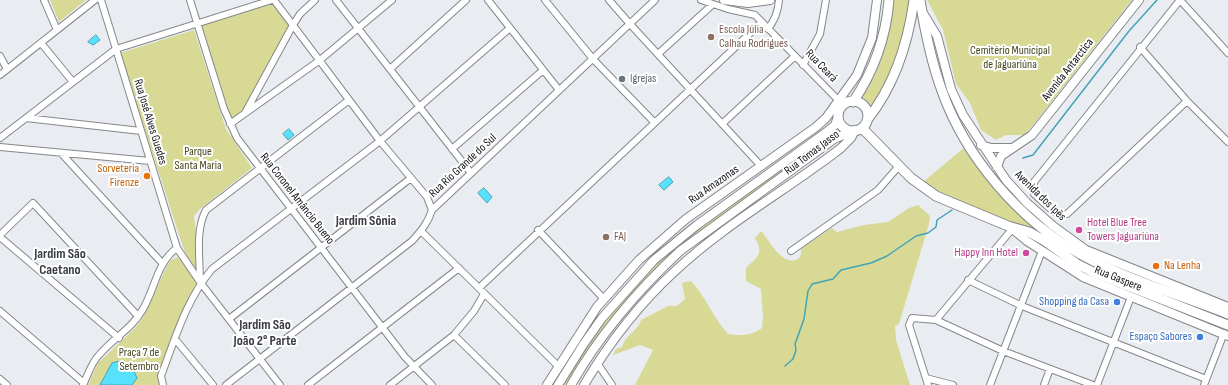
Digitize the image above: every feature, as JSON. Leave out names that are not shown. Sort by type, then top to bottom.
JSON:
[{"type":"main road","points":[[853,102],[882,46],[888,18],[889,0]]},
{"type":"main road","points":[[859,127],[883,98],[895,76],[908,33],[914,0]]},
{"type":"main road","points":[[920,0],[930,54],[942,91],[957,126],[987,170],[1011,199],[1049,234],[1083,256],[1123,274],[1228,314]]},
{"type":"main road","points":[[908,33],[925,30]]},
{"type":"main road","points":[[859,127],[868,115],[864,106],[853,102],[840,103],[838,117],[843,127],[859,127],[899,166],[936,196],[1011,228],[1039,237],[1077,264],[1094,273],[1227,331]]},
{"type":"street","points":[[44,0],[57,30]]},
{"type":"street","points":[[0,75],[95,0]]},
{"type":"street","name":"Rua José Alves Guedes","points":[[100,0],[177,248],[200,282],[280,385]]},
{"type":"street","name":"Rua Coronel Amâncio Bueno","points":[[190,0],[230,124],[237,138],[259,169],[382,327],[414,366],[432,385]]},
{"type":"street","points":[[0,138],[116,49],[273,0],[380,141],[427,197],[432,210]]},
{"type":"street","points":[[244,115],[292,25],[300,14],[316,0]]},
{"type":"street","points":[[336,0],[471,173]]},
{"type":"street","points":[[230,124],[320,60],[392,0]]},
{"type":"street","points":[[390,69],[466,0]]},
{"type":"street","points":[[488,0],[542,71],[559,90]]},
{"type":"street","points":[[545,0],[593,59],[654,122]]},
{"type":"street","points":[[609,0],[761,166]]},
{"type":"street","name":"Rua Rio Grande do Sul","points":[[226,385],[412,241],[429,220],[432,210],[655,0]]},
{"type":"street","name":"Rua Ceará","points":[[701,0],[712,5],[755,15],[840,103]]},
{"type":"street","points":[[724,0],[748,3],[770,0]]},
{"type":"street","points":[[768,28],[774,21],[778,11],[779,0]]},
{"type":"street","points":[[804,65],[820,34],[826,0]]},
{"type":"street","name":"Rua Amazonas","points":[[546,385],[580,330],[604,299],[639,260],[686,220],[816,127],[840,103],[854,81],[865,59],[876,19],[877,0]]},
{"type":"street","name":"Avenida Antarctica","points":[[997,167],[1006,148],[1024,142],[1032,135],[1138,0]]},
{"type":"street","points":[[1187,100],[1067,214],[1062,216],[1057,214],[1034,194],[1032,189],[1034,182],[1140,47],[1180,0],[1228,53]]},
{"type":"street","points":[[658,54],[712,5]]},
{"type":"street","name":"Avenida dos Ipês","points":[[922,12],[937,36],[951,89],[962,114],[991,160],[1027,203],[1053,226],[1086,250],[1228,307]]},
{"type":"street","points":[[479,288],[538,230],[762,22]]},
{"type":"street","points":[[162,383],[161,376],[190,300],[200,282],[212,269],[380,141],[510,28]]},
{"type":"street","points":[[41,43],[73,82]]},
{"type":"street","points":[[1140,47],[1187,100],[1228,142]]},
{"type":"street","points":[[0,56],[7,69]]},
{"type":"street","points":[[722,124],[795,56]]},
{"type":"street","points":[[452,148],[542,71]]},
{"type":"street","points":[[200,282],[202,217],[206,210],[350,100]]},
{"type":"street","points":[[558,385],[602,318],[654,260],[697,224],[828,132],[835,124],[838,117]]},
{"type":"street","points":[[26,118],[141,131]]},
{"type":"street","points":[[570,385],[609,325],[636,294],[675,256],[704,232],[834,139],[859,127]]},
{"type":"street","name":"Rua Tomas Jasso","points":[[584,385],[597,363],[635,314],[675,271],[698,251],[841,148],[859,127]]},
{"type":"street","points":[[981,145],[991,148],[1006,148]]},
{"type":"street","points":[[0,147],[150,161]]},
{"type":"street","points":[[991,160],[995,153],[1006,148]]},
{"type":"street","points":[[61,153],[163,264]]},
{"type":"street","points":[[791,251],[878,190],[899,166]]},
{"type":"street","points":[[229,319],[411,178]]},
{"type":"street","points":[[119,338],[0,236],[33,203],[138,316]]},
{"type":"street","points":[[936,320],[1011,228]]},
{"type":"street","name":"Rua Gaspere","points":[[1011,228],[1042,251],[1083,277],[1130,297],[1227,331]]},
{"type":"street","points":[[538,230],[604,299]]},
{"type":"street","points":[[421,231],[558,366]]},
{"type":"street","points":[[0,311],[84,384],[93,362],[99,354],[119,338],[143,309],[163,264],[169,254],[177,248]]},
{"type":"street","points":[[990,385],[1022,306],[1042,251]]},
{"type":"street","points":[[308,385],[459,268]]},
{"type":"street","points":[[968,280],[1022,306],[1205,382],[1227,331]]},
{"type":"street","points":[[390,385],[454,335],[474,311],[484,294]]},
{"type":"street","points":[[1097,385],[1130,297]]},
{"type":"street","points":[[928,385],[909,325],[912,318],[936,320],[1003,351],[1093,385]]},
{"type":"street","points":[[454,335],[505,385]]},
{"type":"street","points":[[175,339],[213,385]]},
{"type":"street","points":[[597,363],[612,385]]},
{"type":"street","points":[[1044,385],[1050,368]]},
{"type":"street","points":[[926,378],[953,385]]},
{"type":"street","points":[[0,379],[7,385]]},
{"type":"green space","points":[[50,0],[86,0],[59,22]]},
{"type":"green space","points":[[892,0],[910,0],[898,57],[871,112],[867,105],[860,100],[874,77],[884,53],[890,27]]},
{"type":"green space","name":"Cemitério Municipal de Jaguariúna","points":[[927,0],[1132,0],[1025,135],[1006,135],[996,140],[981,130],[970,103],[956,84],[943,30]]},
{"type":"green space","points":[[272,2],[291,26],[244,114],[232,117],[224,109],[200,25]]},
{"type":"green space","name":"Parque Santa Maria","points":[[194,30],[226,129],[252,168],[200,209],[194,216],[200,266],[196,272],[184,250],[120,53]]},
{"type":"green space","points":[[838,125],[846,131],[740,204],[654,270],[611,321],[569,385],[561,385],[605,320],[652,265]]},
{"type":"green space","points":[[965,147],[1060,246],[1228,317],[1228,321],[1089,267],[1018,225],[961,203],[940,193],[923,182]]},
{"type":"green space","points":[[918,205],[930,216],[929,224],[899,324],[895,326],[896,340],[910,385],[635,385],[653,350],[640,345],[613,355],[616,349],[622,347],[624,342],[641,320],[668,306],[677,306],[685,299],[682,283],[691,281],[728,334],[746,335],[754,333],[762,328],[763,317],[761,289],[746,281],[746,268],[754,260],[759,251],[758,243],[755,238],[761,231],[780,255],[790,260],[795,260],[800,257],[801,248],[832,228],[837,232],[864,225],[888,222],[909,208]]},
{"type":"green space","name":"Praça 7 de Setembro","points":[[178,257],[199,282],[160,373],[162,385],[88,385],[98,363],[134,329],[142,319],[167,266],[171,260]]},
{"type":"water","points":[[96,35],[100,40],[93,45],[88,42]]},
{"type":"water","points":[[289,129],[294,135],[288,140],[283,134]]},
{"type":"water","points":[[669,177],[673,182],[664,190],[659,185]]},
{"type":"water","points":[[484,188],[492,197],[487,203],[478,193]]},
{"type":"water","points":[[122,361],[133,369],[137,378],[132,385],[100,385],[112,363]]},
{"type":"waterway","points":[[1023,158],[1033,155],[1129,31],[1157,0]]},
{"type":"waterway","points":[[785,366],[793,359],[796,350],[795,344],[804,319],[808,291],[812,284],[833,279],[841,270],[871,263],[887,256],[916,236],[928,233],[936,227],[937,220],[952,210]]},
{"type":"place","name":"Escola Júlia Calhau Rodrigues","points":[[711,37]]},
{"type":"place","name":"Igrejas","points":[[622,79]]},
{"type":"place","name":"Sorveteria Firenze","points":[[147,176]]},
{"type":"place","name":"Hotel Blue Tree Towers Jaguariúna","points":[[1079,230]]},
{"type":"place","name":"FAJ","points":[[606,237]]},
{"type":"place","name":"Happy Inn Hotel","points":[[1026,253]]},
{"type":"place","name":"Na Lenha","points":[[1156,266]]},
{"type":"place","name":"Shopping da Casa","points":[[1117,302]]},
{"type":"place","name":"Espaço Sabores","points":[[1200,337]]},
{"type":"district","name":"Jardim Sônia","points":[[366,221]]},
{"type":"district","name":"Jardim São Caetano","points":[[60,262]]},
{"type":"district","name":"Jardim São João 2° Parte","points":[[265,334]]}]
